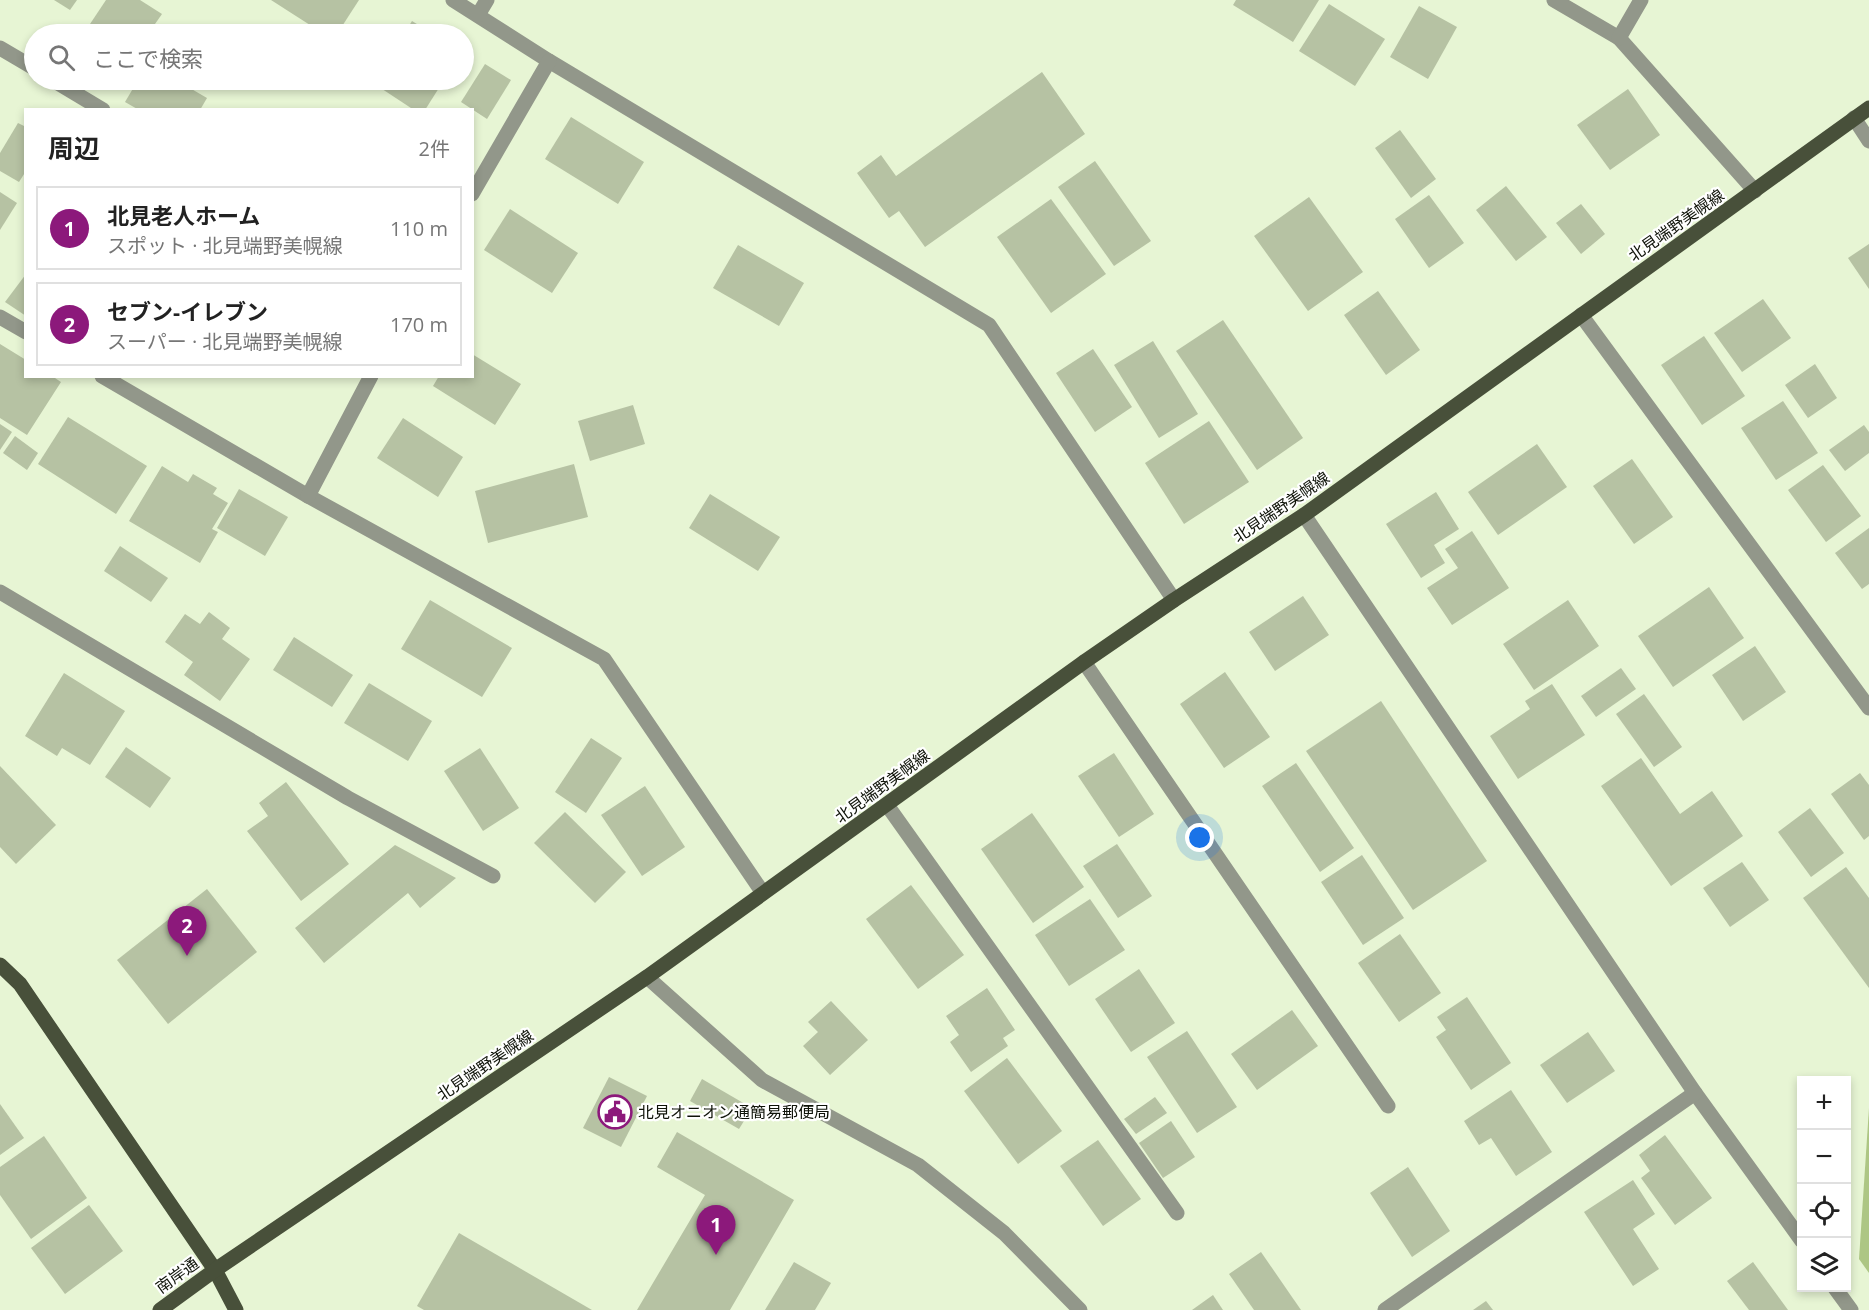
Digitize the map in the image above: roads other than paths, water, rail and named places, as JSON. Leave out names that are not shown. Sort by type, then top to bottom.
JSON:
[{"type":"main road","name":"北見端野美幌線","points":[[215,1270],[647,977],[1084,662],[1304,515],[1869,108]]},
{"type":"main road","points":[[0,965],[20,984],[215,1270],[236,1310]]},
{"type":"main road","name":"南岸通","points":[[160,1310],[215,1270]]},
{"type":"street","points":[[453,0],[549,61],[989,326],[1174,600]]},
{"type":"street","points":[[478,15],[487,0]]},
{"type":"street","points":[[1554,0],[1618,38],[1755,191]]},
{"type":"street","points":[[1618,38],[1641,0]]},
{"type":"street","points":[[0,48],[24,62]]},
{"type":"street","points":[[474,191],[549,61]]},
{"type":"street","points":[[70,90],[100,108]]},
{"type":"street","points":[[1854,118],[1869,141]]},
{"type":"street","points":[[1581,315],[1869,708]]},
{"type":"street","points":[[0,317],[24,331]]},
{"type":"street","points":[[105,378],[308,496],[604,659],[763,893]]},
{"type":"street","points":[[308,496],[370,378]]},
{"type":"street","points":[[1304,515],[1695,1093],[1800,1238]]},
{"type":"street","points":[[0,591],[348,798],[493,876]]},
{"type":"street","points":[[1084,662],[1388,1107]]},
{"type":"street","points":[[887,805],[1177,1212]]},
{"type":"street","points":[[647,977],[762,1080],[918,1165],[1004,1233],[1071,1306]]},
{"type":"street","points":[[1385,1310],[1695,1093]]},
{"type":"street","points":[[1838,1292],[1851,1310]]},
{"type":"place","name":"セブン-イレブン","points":[[187,956]]},
{"type":"place","name":"北見オニオン通簡易郵便局","points":[[615,1112]]},
{"type":"place","name":"北見老人ホーム","points":[[716,1255]]}]
